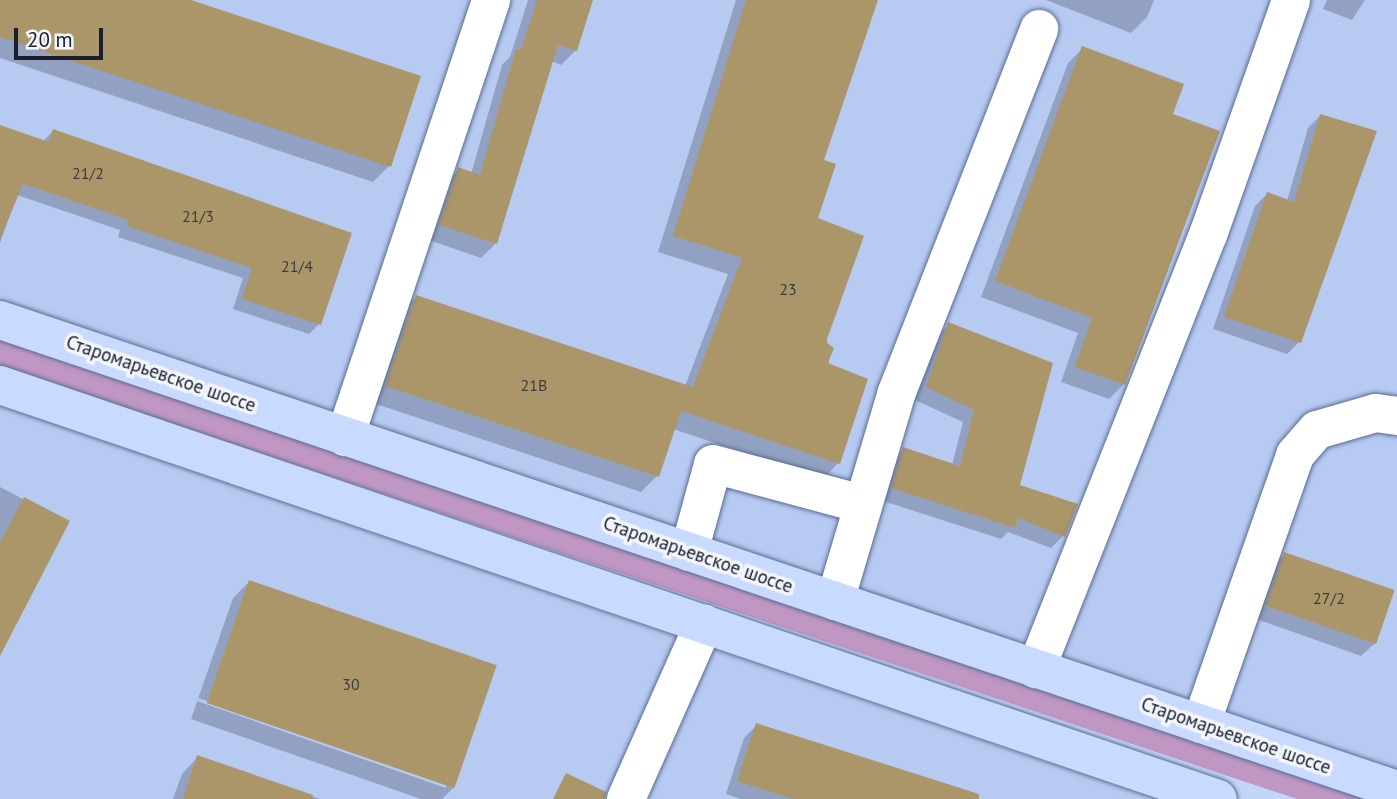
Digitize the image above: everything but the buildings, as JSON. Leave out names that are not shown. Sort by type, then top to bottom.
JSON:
[{"type":"main road","name":"Старомарьевское шоссе","points":[[0,320],[1397,790]]},
{"type":"main road","points":[[0,384],[1218,799]]},
{"type":"lane","points":[[345,437],[491,0]]},
{"type":"lane","points":[[1036,669],[1208,236],[1291,0]]},
{"type":"lane","points":[[835,601],[897,392],[1039,29]]},
{"type":"lane","points":[[1201,724],[1295,455],[1317,430],[1376,413],[1397,416]]},
{"type":"lane","points":[[690,552],[713,464],[862,504]]},
{"type":"lane","points":[[626,799],[704,624]]},
{"type":"shaded area","points":[[0,0],[1397,0],[1397,776],[0,307]]},
{"type":"shaded area","points":[[0,336],[1376,799],[1297,799],[0,366]]},
{"type":"shaded area","points":[[0,406],[892,710],[1155,799],[0,799]]}]
